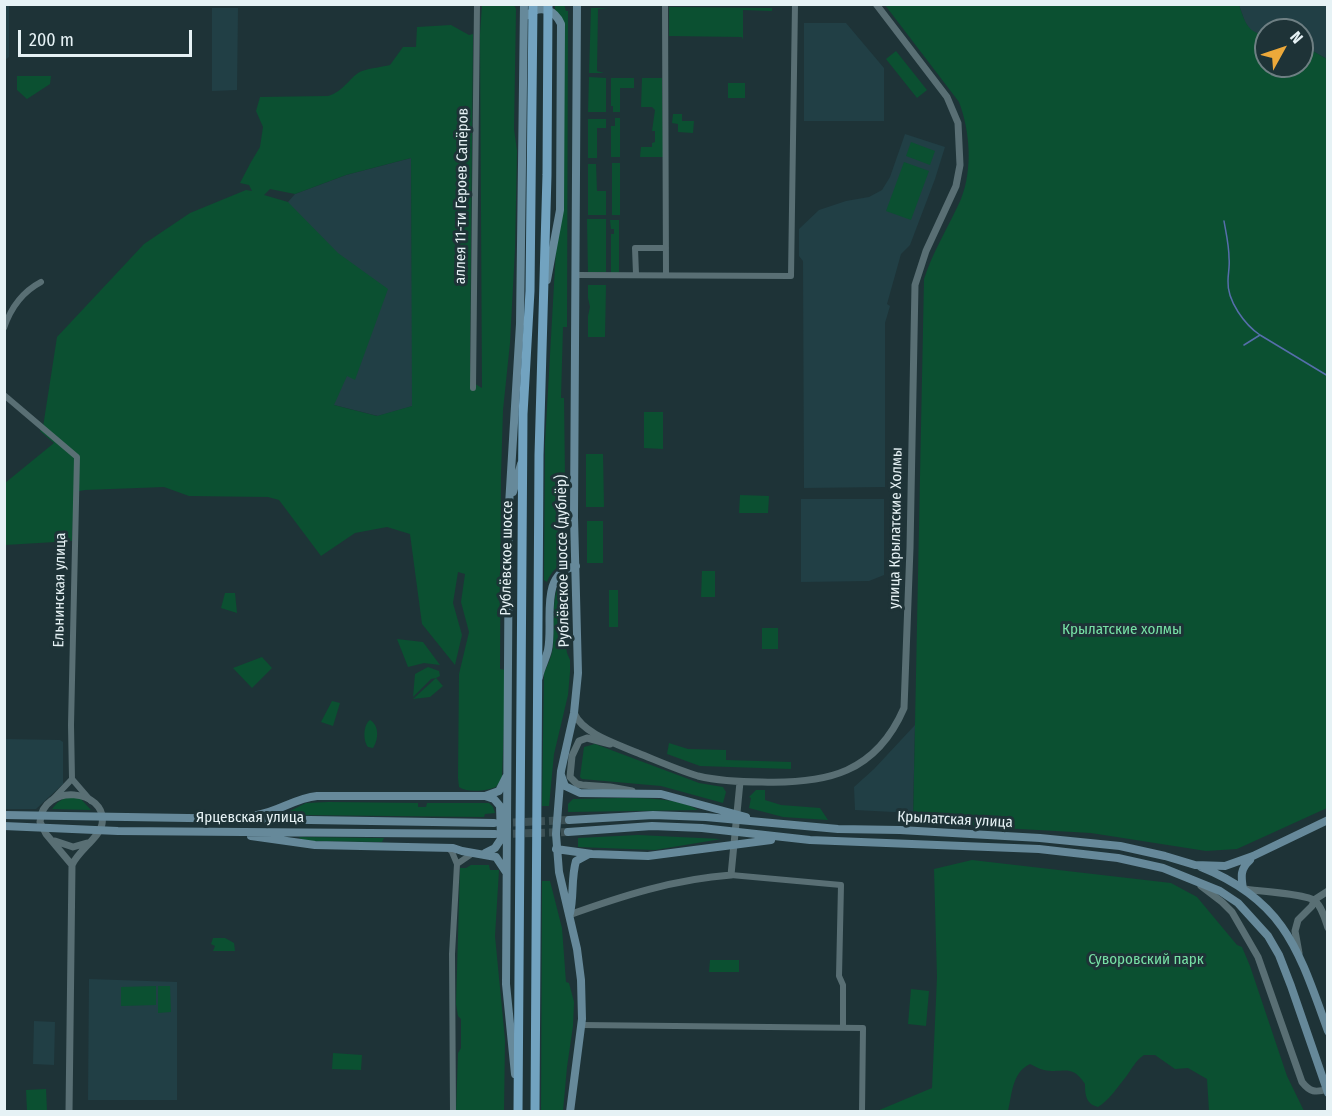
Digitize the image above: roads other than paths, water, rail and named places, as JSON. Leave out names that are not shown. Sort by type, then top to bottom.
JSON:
[{"type":"main road","points":[[518,1099],[506,984],[509,505],[520,324],[524,4]]},
{"type":"main road","name":"Рублёвское шоссе","points":[[518,1112],[523,458],[530,291],[533,4]]},
{"type":"main road","name":"Рублёвское шоссе","points":[[535,1112],[539,455],[548,4]]},
{"type":"main road","name":"Рублёвское шоссе (дублёр)","points":[[570,1112],[581,1025],[582,998],[580,966],[556,849],[561,771],[574,713],[578,674],[576,566],[577,4]]},
{"type":"main road","points":[[524,20],[533,11],[542,9],[552,12],[561,24],[560,210],[544,291]]},
{"type":"main road","points":[[509,505],[523,458]]},
{"type":"main road","points":[[537,683],[549,648],[553,586],[559,574],[569,567],[576,566]]},
{"type":"main road","points":[[485,796],[499,791],[508,770]]},
{"type":"main road","points":[[561,771],[563,783],[574,791],[661,794],[772,824]]},
{"type":"main road","points":[[234,819],[264,814],[298,800],[316,796],[485,796],[494,799],[500,806],[501,839],[494,849],[478,853]]},
{"type":"main road","name":"Ярцевская улица","points":[[4,815],[494,823]]},
{"type":"main road","name":"Крылатская улица","points":[[569,820],[652,815],[706,817],[838,829],[1040,838],[1120,846],[1195,865],[1225,866],[1253,856],[1328,820]]},
{"type":"main road","points":[[171,832],[166,824],[172,817]]},
{"type":"main road","name":"Ярцевская улица","points":[[4,826],[41,826],[100,831],[495,834]]},
{"type":"main road","name":"Крылатская улица","points":[[568,832],[652,826],[702,828],[810,840],[1040,849],[1118,858],[1163,868],[1220,891],[1239,903],[1268,936],[1279,955],[1328,1091]]},
{"type":"main road","points":[[225,832],[315,845],[443,847],[496,856],[507,875]]},
{"type":"main road","points":[[556,849],[592,854],[663,855],[741,843],[810,840]]},
{"type":"main road","points":[[569,915],[573,894],[573,869],[576,861],[584,855],[592,854]]},
{"type":"main road","points":[[1243,889],[1242,870],[1253,856]]},
{"type":"main road","points":[[1195,865],[1220,875],[1243,889],[1257,899],[1279,923],[1299,955],[1328,1031]]},
{"type":"street","name":"аллея 11-ти Героев Сапёров","points":[[473,388],[477,4]]},
{"type":"street","points":[[665,4],[666,274]]},
{"type":"street","points":[[576,275],[792,276],[792,112],[795,4]]},
{"type":"street","name":"улица Крылатские Холмы","points":[[574,713],[577,720],[586,728],[626,748],[699,776],[740,782],[805,782],[825,779],[854,767],[884,742],[904,708],[910,549],[915,285],[926,251],[956,186],[960,165],[960,136],[956,116],[948,97],[876,4]]},
{"type":"street","points":[[636,274],[635,248],[666,248]]},
{"type":"street","points":[[4,328],[19,299],[41,282]]},
{"type":"street","name":"Ельнинская улица","points":[[4,395],[77,457],[71,725],[72,779]]},
{"type":"street","points":[[626,748],[587,738],[579,741],[572,756],[570,777],[577,784],[641,793]]},
{"type":"street","points":[[69,1112],[72,865],[100,831],[102,824],[102,816],[72,779],[41,815],[41,826],[72,865]]},
{"type":"street","points":[[731,875],[740,782]]},
{"type":"street","points":[[52,801],[70,794],[91,801]]},
{"type":"street","points":[[52,840],[73,847],[90,841]]},
{"type":"street","points":[[443,847],[452,852],[457,864],[452,954],[453,1112]]},
{"type":"street","points":[[457,864],[466,856],[478,853]]},
{"type":"street","points":[[569,915],[637,892],[709,877],[731,875],[841,885],[839,976],[843,986],[843,1027]]},
{"type":"street","points":[[1188,878],[1222,902],[1240,922],[1258,957],[1302,1082],[1308,1089],[1317,1093],[1328,1091]]},
{"type":"street","points":[[1243,889],[1314,900],[1328,928]]},
{"type":"street","points":[[1299,955],[1296,924],[1312,906],[1314,900],[1328,891]]},
{"type":"street","points":[[581,1025],[863,1028],[862,1112]]},
{"type":"waterway","points":[[1224,221],[1228,248],[1230,296],[1243,319],[1260,335]]},
{"type":"waterway","points":[[1244,345],[1260,335],[1328,376]]},
{"type":"tunnel","points":[[501,823],[569,820]]},
{"type":"tunnel","points":[[501,834],[568,832]]},
{"type":"park label","name":"Крылатские холмы","points":[[1122,630]]},
{"type":"park label","name":"Суворовский парк","points":[[1146,960]]}]
